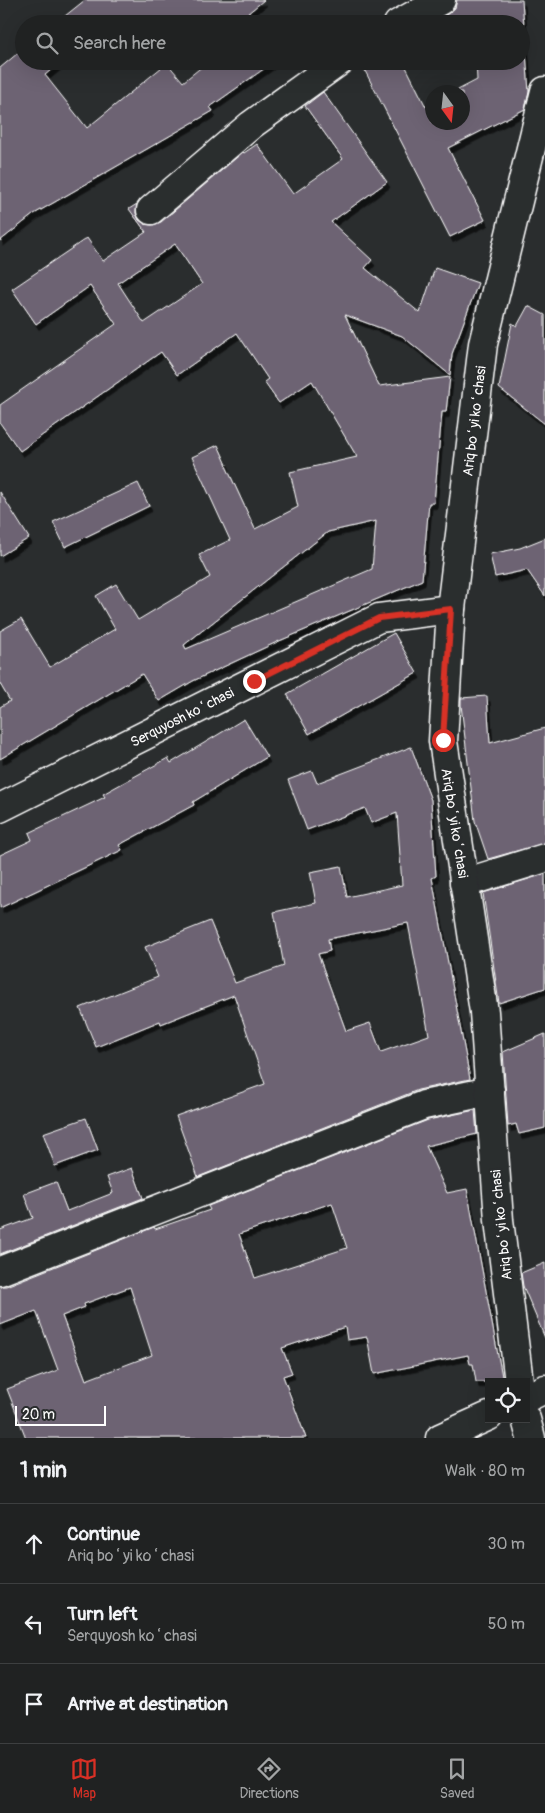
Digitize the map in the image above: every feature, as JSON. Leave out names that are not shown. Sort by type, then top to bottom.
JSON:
[{"type":"street","points":[[414,15],[440,0]]},
{"type":"street","points":[[151,210],[251,125],[327,70]]},
{"type":"street","name":"Ariq boʻyi koʻchasi","points":[[519,1378],[499,1220],[484,1012],[443,740],[451,609],[483,344],[545,91]]},
{"type":"street","name":"Serquyosh koʻchasi","points":[[0,808],[379,618],[451,609]]},
{"type":"street","points":[[464,882],[545,858]]},
{"type":"street","points":[[0,1271],[424,1105],[490,1091]]},
{"type":"street","points":[[530,1396],[545,1389]]},
{"type":"street","points":[[440,1438],[485,1418]]},
{"type":"street","points":[[527,1423],[531,1438]]},
{"type":"building","points":[[85,0],[264,0],[246,15],[66,15]]},
{"type":"building","points":[[457,0],[522,0],[523,15],[446,15],[455,8]]},
{"type":"building","points":[[15,56],[15,70],[51,70],[45,75],[87,128],[158,70],[173,70],[183,82],[198,70],[262,70],[210,107],[213,111],[34,214],[0,241],[0,68]]},
{"type":"building","points":[[365,70],[408,70],[425,105],[425,130],[470,130],[470,85],[467,85],[477,80],[476,70],[527,70],[529,92],[525,109],[448,148],[485,220],[450,237]]},
{"type":"building","points":[[323,92],[387,182],[331,222],[372,260],[365,268],[420,313],[435,268],[478,283],[452,354],[450,375],[402,336],[345,315],[379,386],[450,377],[446,412],[442,412],[434,503],[429,503],[422,580],[277,642],[193,681],[159,701],[142,674],[0,759],[0,707],[10,701],[0,684],[0,631],[21,619],[50,667],[115,629],[96,596],[116,584],[138,620],[210,577],[199,555],[230,540],[192,457],[218,445],[255,529],[298,507],[290,472],[357,457],[312,381],[279,403],[264,382],[268,379],[237,333],[177,375],[161,352],[20,451],[0,423],[0,405],[116,324],[90,286],[36,324],[12,289],[87,238],[103,261],[146,232],[129,209],[137,204],[136,213],[139,220],[145,224],[153,225],[161,222],[243,152],[257,144],[293,194],[343,159],[305,106]],"holes":[[[175,244],[202,284],[144,323],[118,283]],[[376,521],[372,569],[186,649],[184,645],[328,532]]]},
{"type":"building","points":[[528,306],[545,315],[545,424],[499,388],[512,323],[517,326]]},
{"type":"building","points":[[138,483],[149,506],[65,547],[53,522]]},
{"type":"building","points":[[0,492],[29,538],[0,556]]},
{"type":"building","points":[[545,538],[545,596],[527,570],[495,577],[490,554],[520,548]]},
{"type":"building","points":[[394,633],[417,673],[309,734],[287,694]]},
{"type":"building","points":[[487,696],[490,743],[545,728],[545,843],[488,859],[475,821],[461,705],[461,698]]},
{"type":"building","points":[[244,719],[267,757],[193,802],[194,805],[119,845],[122,850],[0,908],[0,855],[32,840],[29,833],[105,797],[103,794],[168,758],[171,763]]},
{"type":"building","points":[[411,747],[431,800],[436,876],[432,878],[470,1079],[418,1090],[198,1177],[176,1116],[265,1084],[234,995],[161,1024],[160,1021],[96,1047],[80,1008],[158,977],[145,947],[210,921],[235,983],[284,966],[274,912],[316,903],[310,872],[341,866],[347,897],[402,885],[397,813],[371,823],[365,808],[307,830],[288,780],[312,771],[317,783]],"holes":[[[408,923],[429,1035],[381,1052],[370,1023],[346,1031],[318,954],[330,951],[328,939]]]},
{"type":"building","points":[[545,874],[545,988],[499,1003],[483,893]]},
{"type":"building","points":[[545,1034],[545,1128],[519,1134],[516,1124],[508,1126],[503,1052]]},
{"type":"building","points":[[475,1110],[477,1134],[426,1146],[447,1193],[467,1189],[502,1378],[485,1378],[485,1382],[476,1382],[473,1364],[470,1364],[468,1355],[374,1374],[367,1337],[347,1340],[345,1327],[282,1348],[292,1373],[283,1376],[306,1438],[26,1438],[7,1389],[58,1370],[36,1311],[0,1325],[0,1286],[6,1286],[154,1227],[155,1229],[210,1210],[208,1206],[428,1120]],"holes":[[[332,1203],[347,1248],[255,1278],[239,1234]],[[130,1287],[152,1355],[86,1380],[62,1316],[85,1307],[84,1304]]]},
{"type":"building","points":[[86,1118],[98,1150],[55,1166],[43,1133]]},
{"type":"building","points":[[132,1168],[143,1198],[0,1254],[0,1230],[33,1218],[24,1194],[56,1182],[67,1211],[113,1193],[107,1177]]},
{"type":"building","points":[[545,1263],[545,1338],[523,1286],[521,1273]]},
{"type":"route","points":[[254,681],[379,618],[451,609],[443,740]]}]
